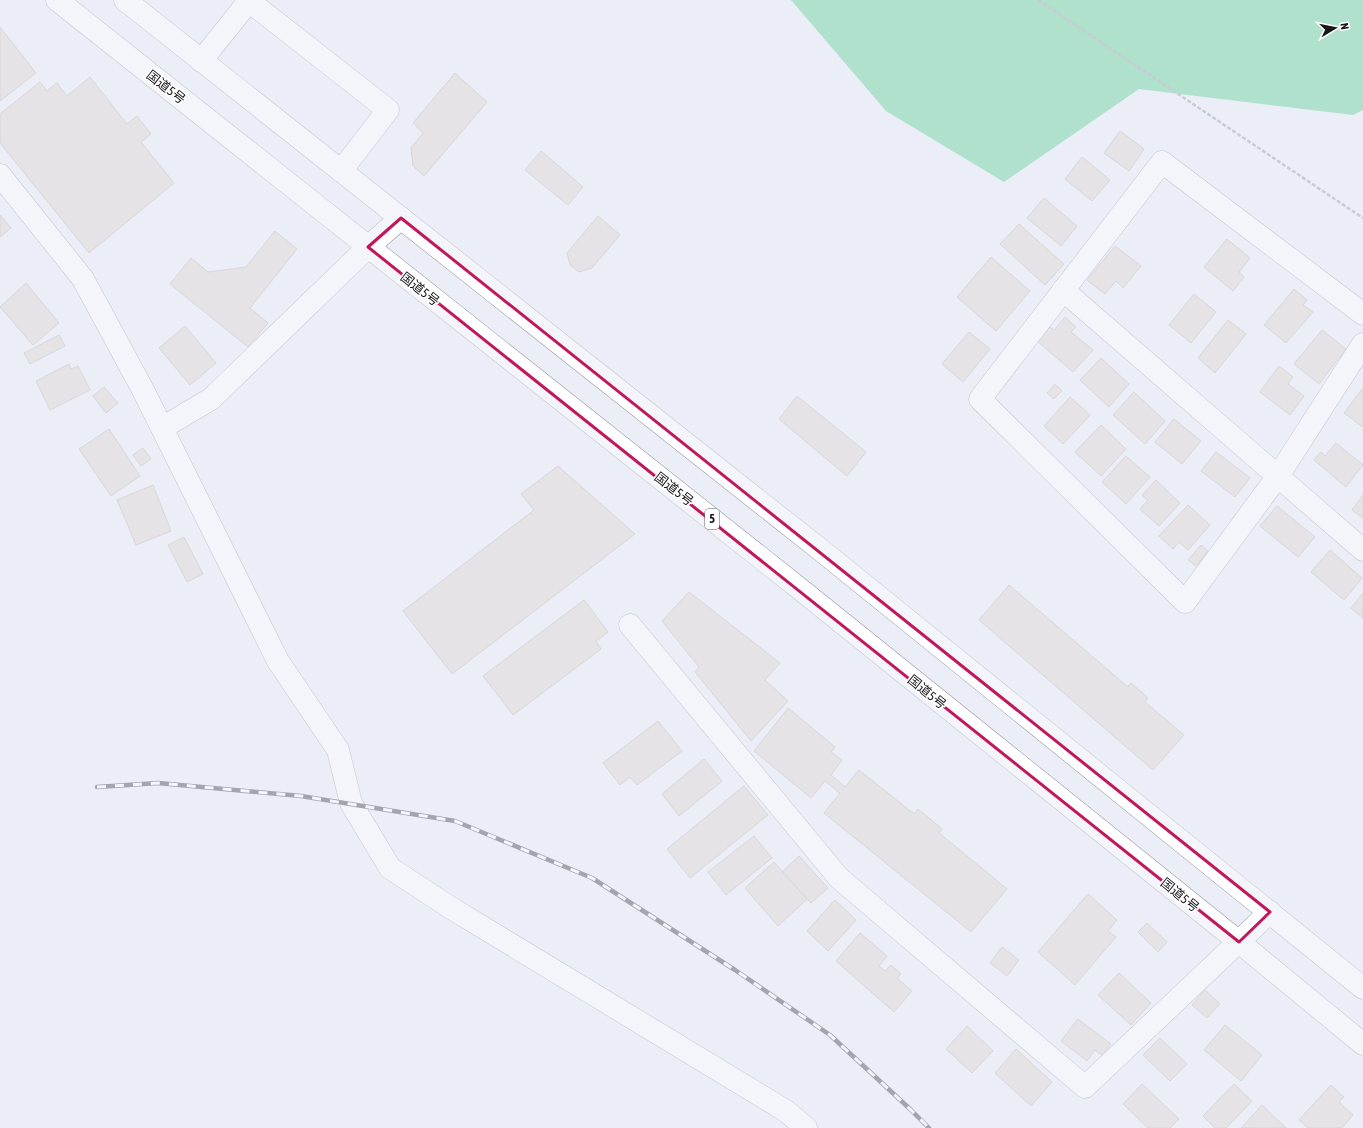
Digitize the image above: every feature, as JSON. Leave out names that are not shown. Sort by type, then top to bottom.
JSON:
[{"type":"main road","name":"国道5号","points":[[56,0],[795,585],[1239,942],[1363,1044]]},
{"type":"main road","points":[[125,0],[828,555],[1363,988]]},
{"type":"main road","points":[[201,61],[249,1],[388,110],[341,171]]},
{"type":"main road","points":[[1363,314],[1162,162],[980,399],[1185,602],[1278,476],[1363,344]]},
{"type":"main road","points":[[0,175],[83,280],[143,390],[278,661],[338,750],[351,803],[390,868],[458,912],[786,1111],[806,1128]]},
{"type":"main road","points":[[162,428],[211,398],[368,247],[401,218]]},
{"type":"main road","points":[[1063,290],[1363,550]]},
{"type":"main road","points":[[630,624],[839,878],[1085,1087],[1270,912]]},
{"type":"path","points":[[1038,0],[1363,218]]},
{"type":"highlighted area","points":[[401,218],[1270,912],[1239,942],[368,247]]},
{"type":"green space","points":[[791,0],[1363,0],[1363,110],[1353,115],[1139,89],[1004,182],[886,111]]},
{"type":"building","points":[[0,27],[36,73],[0,101]]},
{"type":"building","points":[[455,73],[487,102],[424,176],[413,166],[411,148],[423,133],[413,123]]},
{"type":"building","points":[[90,77],[127,124],[137,116],[151,134],[141,142],[174,183],[89,253],[0,143],[0,114],[40,82],[47,91],[57,83],[67,96]]},
{"type":"building","points":[[1120,131],[1144,149],[1129,171],[1104,153]]},
{"type":"building","points":[[541,151],[583,187],[568,205],[525,170]]},
{"type":"building","points":[[1082,157],[1110,180],[1092,201],[1065,179]]},
{"type":"building","points":[[1044,198],[1077,226],[1061,246],[1027,218]]},
{"type":"building","points":[[0,215],[11,228],[0,237]]},
{"type":"building","points":[[598,216],[620,235],[592,268],[579,272],[570,265],[567,253]]},
{"type":"building","points":[[1019,224],[1064,264],[1045,285],[1000,244]]},
{"type":"building","points":[[275,231],[297,249],[250,308],[268,323],[248,347],[170,284],[191,258],[208,272],[246,267]]},
{"type":"building","points":[[1227,239],[1250,258],[1239,272],[1244,277],[1233,291],[1204,267]]},
{"type":"building","points":[[1115,246],[1141,266],[1123,288],[1116,281],[1105,294],[1087,280]]},
{"type":"building","points":[[991,257],[1030,291],[996,331],[957,297]]},
{"type":"building","points":[[26,283],[59,323],[33,345],[0,307]]},
{"type":"building","points":[[1294,289],[1307,300],[1303,305],[1313,312],[1286,343],[1264,325]]},
{"type":"building","points":[[1194,294],[1216,312],[1191,343],[1169,325]]},
{"type":"building","points":[[1065,317],[1076,327],[1071,332],[1093,350],[1073,372],[1036,340],[1048,326],[1054,330]]},
{"type":"building","points":[[1228,320],[1246,334],[1215,373],[1198,358]]},
{"type":"building","points":[[185,326],[216,363],[190,385],[159,348]]},
{"type":"building","points":[[1322,330],[1346,349],[1319,384],[1294,364]]},
{"type":"building","points":[[969,332],[990,349],[963,382],[942,364]]},
{"type":"building","points":[[59,335],[65,346],[30,364],[24,353]]},
{"type":"building","points":[[1101,358],[1129,384],[1109,407],[1080,380]]},
{"type":"building","points":[[69,364],[71,369],[78,366],[90,390],[50,410],[36,381]]},
{"type":"building","points":[[1279,366],[1293,377],[1288,384],[1304,396],[1290,415],[1260,392]]},
{"type":"building","points":[[1055,384],[1062,391],[1054,399],[1047,393]]},
{"type":"building","points":[[104,387],[118,403],[106,413],[93,396]]},
{"type":"building","points":[[1363,388],[1363,427],[1344,413]]},
{"type":"building","points":[[1134,392],[1165,421],[1145,444],[1113,415]]},
{"type":"building","points":[[797,396],[866,452],[847,476],[779,419]]},
{"type":"building","points":[[1070,397],[1090,415],[1063,444],[1044,426]]},
{"type":"building","points":[[1174,419],[1201,441],[1182,464],[1155,442]]},
{"type":"building","points":[[1101,425],[1126,449],[1101,476],[1075,452]]},
{"type":"building","points":[[109,429],[140,476],[111,496],[79,449]]},
{"type":"building","points":[[1336,443],[1363,465],[1346,487],[1314,460],[1321,452],[1325,456]]},
{"type":"building","points":[[143,448],[151,459],[141,466],[133,455]]},
{"type":"building","points":[[1216,452],[1250,478],[1235,497],[1201,471]]},
{"type":"building","points":[[1126,456],[1150,477],[1126,504],[1102,482]]},
{"type":"building","points":[[558,466],[635,534],[452,674],[403,611],[534,510],[521,494]]},
{"type":"building","points":[[1156,480],[1180,503],[1159,526],[1140,509],[1148,500],[1142,495]]},
{"type":"building","points":[[153,485],[171,531],[136,545],[117,500]]},
{"type":"building","points":[[1363,495],[1363,518],[1352,510]]},
{"type":"building","points":[[1188,505],[1210,525],[1188,550],[1179,542],[1173,549],[1159,536]]},
{"type":"building","points":[[1277,506],[1315,537],[1298,557],[1260,526]]},
{"type":"building","points":[[184,537],[203,574],[187,582],[168,545]]},
{"type":"building","points":[[1201,545],[1208,551],[1196,566],[1188,560]]},
{"type":"building","points":[[1330,550],[1362,578],[1344,600],[1311,572]]},
{"type":"building","points":[[1009,585],[1128,687],[1131,683],[1148,698],[1145,702],[1184,735],[1153,770],[979,620]]},
{"type":"building","points":[[689,592],[780,663],[765,680],[788,701],[751,741],[695,672],[699,667],[662,621]]},
{"type":"building","points":[[1363,593],[1363,618],[1351,608]]},
{"type":"building","points":[[584,600],[608,632],[596,641],[601,649],[513,715],[483,676]]},
{"type":"building","points":[[788,708],[835,747],[831,752],[842,760],[831,775],[845,787],[859,770],[914,814],[918,809],[942,829],[939,833],[1007,889],[971,932],[824,813],[840,793],[825,781],[811,798],[754,751]]},
{"type":"building","points":[[658,721],[682,751],[637,785],[630,777],[620,785],[603,763]]},
{"type":"building","points":[[704,759],[722,781],[679,816],[662,794]]},
{"type":"building","points":[[744,786],[768,815],[690,878],[667,849]]},
{"type":"building","points":[[754,836],[772,858],[726,895],[708,872]]},
{"type":"building","points":[[799,856],[828,888],[811,903],[782,872]]},
{"type":"building","points":[[774,862],[807,899],[778,926],[745,888]]},
{"type":"building","points":[[1088,894],[1117,920],[1108,931],[1116,937],[1075,985],[1038,952]]},
{"type":"building","points":[[835,900],[856,920],[828,951],[807,931]]},
{"type":"building","points":[[1147,923],[1167,942],[1158,952],[1138,932]]},
{"type":"building","points":[[860,933],[887,956],[879,966],[885,971],[891,965],[901,974],[897,978],[912,991],[894,1012],[836,961]]},
{"type":"building","points":[[1002,947],[1019,960],[1007,976],[990,963]]},
{"type":"building","points":[[1119,973],[1151,1003],[1131,1025],[1098,995]]},
{"type":"building","points":[[1205,990],[1220,1004],[1207,1018],[1192,1005]]},
{"type":"building","points":[[1078,1019],[1111,1044],[1102,1055],[1095,1050],[1087,1061],[1061,1041]]},
{"type":"building","points":[[1225,1025],[1262,1055],[1241,1081],[1204,1050]]},
{"type":"building","points":[[967,1026],[993,1051],[972,1073],[946,1049]]},
{"type":"building","points":[[1160,1038],[1187,1064],[1170,1081],[1143,1055]]},
{"type":"building","points":[[1016,1049],[1052,1082],[1031,1106],[995,1073]]},
{"type":"building","points":[[1142,1084],[1179,1119],[1170,1128],[1148,1128],[1123,1104]]},
{"type":"building","points":[[1234,1084],[1252,1101],[1226,1128],[1215,1128],[1203,1116]]},
{"type":"building","points":[[1331,1085],[1344,1097],[1339,1102],[1353,1115],[1342,1128],[1308,1128],[1299,1120]]},
{"type":"building","points":[[1262,1105],[1286,1128],[1241,1128]]},
{"type":"railway","points":[[97,787],[158,783],[301,796],[455,821],[592,878],[735,970],[830,1035],[929,1128]]}]
